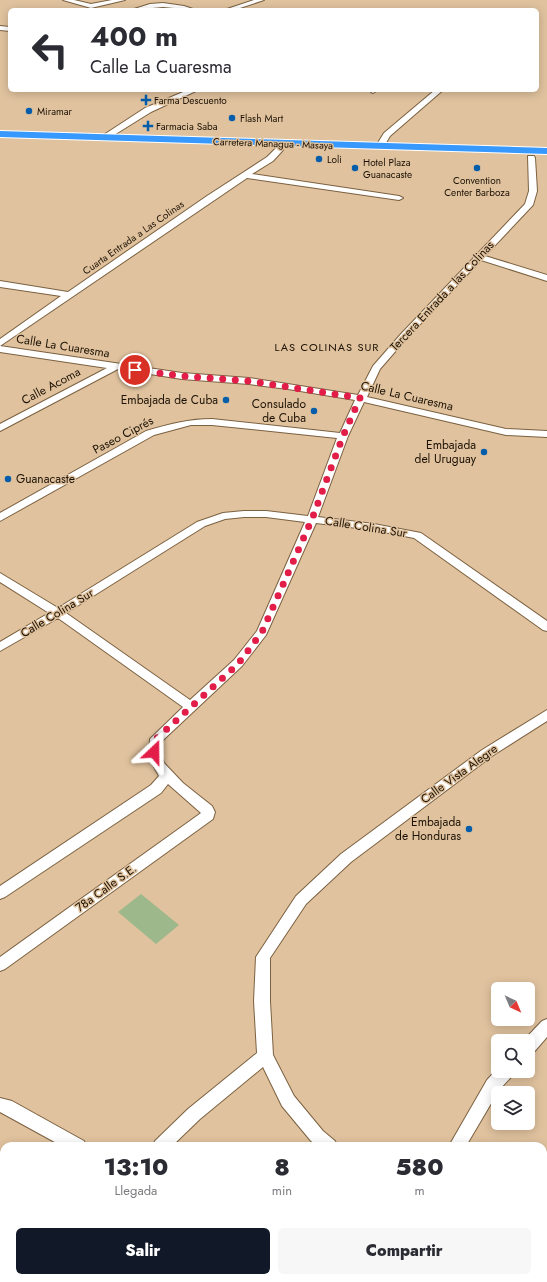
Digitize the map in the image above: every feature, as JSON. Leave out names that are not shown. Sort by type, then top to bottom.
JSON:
[{"type":"highway","points":[[118,127],[128,135],[152,142]]},
{"type":"highway","points":[[0,134],[103,138],[114,142],[152,142]]},
{"type":"highway","points":[[52,143],[94,141],[103,138]]},
{"type":"highway","name":"Carretera Managua - Masaya","points":[[0,141],[52,143],[152,142],[380,146],[547,151]]},
{"type":"highway","name":"Carretera Managua - Masaya","points":[[152,142],[279,150],[547,158]]},
{"type":"street","points":[[66,0],[90,6],[122,0]]},
{"type":"street","points":[[234,8],[261,0]]},
{"type":"street","points":[[142,8],[157,4],[166,4],[184,8]]},
{"type":"street","points":[[103,138],[118,127],[148,110],[189,92]]},
{"type":"street","points":[[380,146],[387,135],[437,92]]},
{"type":"street","name":"Cuarta Entrada a Las Colinas","points":[[0,343],[244,175],[270,159],[279,150]]},
{"type":"street","name":"Tercera Entrada a las Colinas","points":[[207,810],[167,776],[156,762],[154,752],[156,739],[190,706],[238,664],[262,632],[312,519],[343,436],[360,398],[376,368],[404,336],[529,205],[533,191],[531,158]]},
{"type":"street","points":[[244,175],[399,198]]},
{"type":"street","points":[[479,257],[547,278]]},
{"type":"street","points":[[0,284],[68,296]]},
{"type":"street","name":"Calle La Cuaresma","points":[[0,349],[115,367],[182,376],[249,381],[360,398],[506,432],[547,434]]},
{"type":"street","name":"Calle Acoma","points":[[0,428],[115,367]]},
{"type":"street","name":"Paseo Ciprés","points":[[0,518],[150,433],[168,426],[191,422],[212,422],[343,436]]},
{"type":"street","name":"Calle Colina Sur","points":[[0,647],[58,613],[201,524],[223,516],[244,514],[266,514],[288,518],[312,519],[374,527],[417,535],[547,627]]},
{"type":"street","points":[[0,577],[58,613],[190,706]]},
{"type":"street","name":"Calle Vista Alegre","points":[[265,1056],[262,1001],[263,957],[301,900],[346,858],[487,753],[547,715]]},
{"type":"street","points":[[0,893],[156,789],[167,776]]},
{"type":"street","name":"78a Calle S.E.","points":[[0,965],[208,815],[207,810]]},
{"type":"street","points":[[535,1039],[547,1026]]},
{"type":"street","points":[[165,1142],[194,1114],[265,1056],[288,1101],[317,1136],[324,1142]]},
{"type":"street","points":[[459,1142],[492,1085],[499,1078]]},
{"type":"street","points":[[0,1105],[6,1106],[67,1142]]},
{"type":"green space","points":[[141,894],[179,925],[156,944],[118,912]]},
{"type":"place","name":"Farma Descuento","points":[[146,100]]},
{"type":"place","name":"Miramar","points":[[29,111]]},
{"type":"place","name":"Flash Mart","points":[[232,118]]},
{"type":"place","name":"Farmacia Saba","points":[[148,126]]},
{"type":"place","name":"Loli","points":[[319,159]]},
{"type":"place","name":"Hotel Plaza Guanacaste","points":[[355,168]]},
{"type":"place","name":"Convention Center Barboza","points":[[477,168]]},
{"type":"place","name":"Embajada de Cuba","points":[[226,400]]},
{"type":"place","name":"Consulado de Cuba","points":[[314,411]]},
{"type":"place","name":"Embajada del Uruguay","points":[[484,452]]},
{"type":"place","name":"Guanacaste","points":[[8,479]]},
{"type":"place","name":"Embajada de Honduras","points":[[469,829]]},
{"type":"district","name":"LAS COLINAS SUR","points":[[327,347]]},
{"type":"route","points":[[135,370],[182,376],[249,381],[360,398],[343,436],[312,519],[262,632],[238,664],[190,706],[156,739],[154,752]]}]
